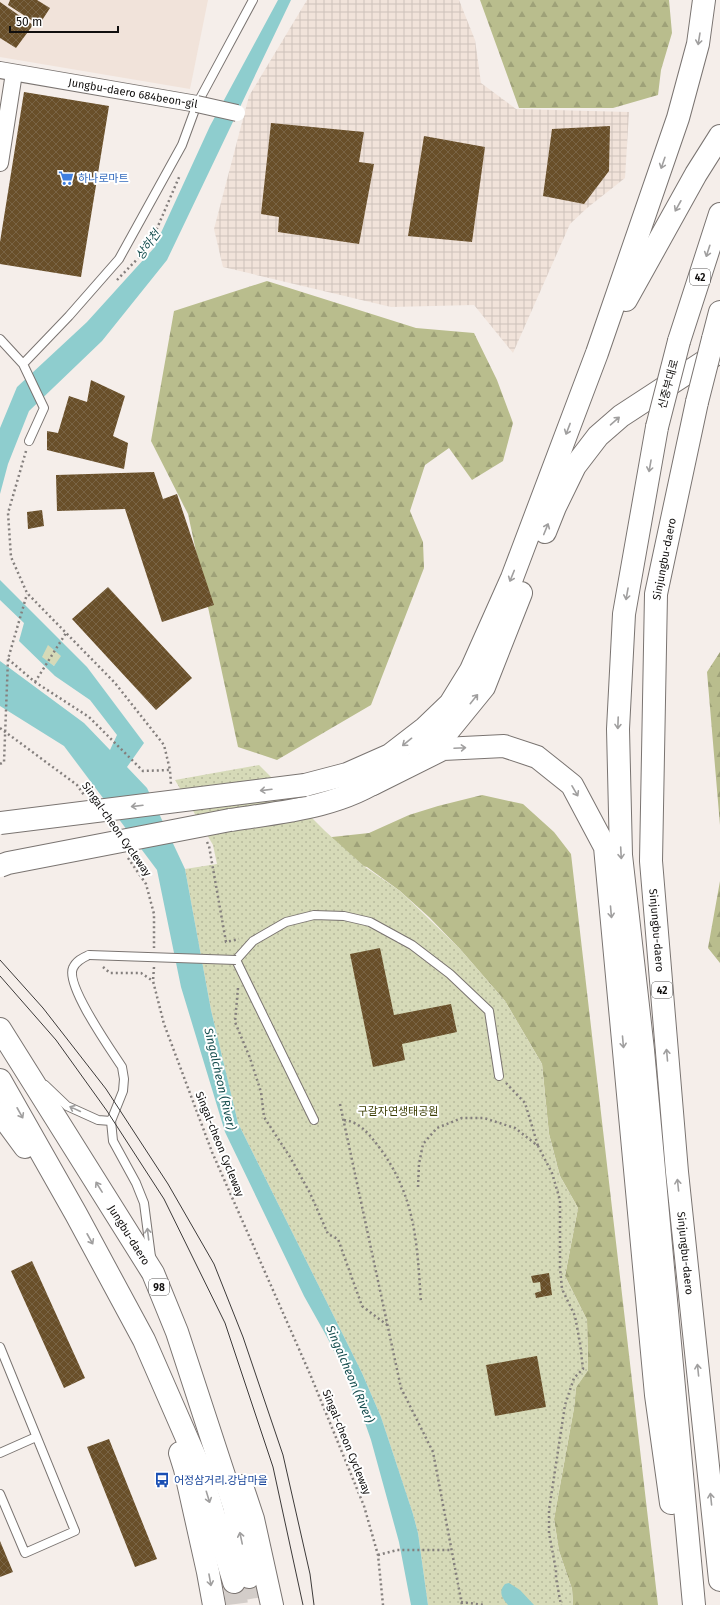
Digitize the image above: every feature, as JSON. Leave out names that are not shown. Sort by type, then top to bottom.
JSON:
[{"type":"main road","points":[[0,823],[305,785],[348,774],[390,755],[425,728],[450,704],[471,670],[512,578],[597,353],[678,118],[698,44],[704,0]]},
{"type":"main road","points":[[597,353],[696,174],[720,136]]},
{"type":"main road","name":"신중부대로","points":[[657,427],[679,341],[720,214]]},
{"type":"main road","name":"42","points":[[717,345],[720,312]]},
{"type":"main road","points":[[373,784],[449,730],[484,687],[555,507],[575,466],[598,436],[621,416],[717,345]]},
{"type":"main road","name":"Sinjungbu-daero","points":[[717,345],[697,402],[656,594],[652,861],[677,1172],[720,1580]]},
{"type":"main road","name":"Sinjungbu-daero","points":[[657,427],[624,614],[618,729],[621,855],[643,1050],[694,1605]]},
{"type":"main road","points":[[0,866],[8,863],[330,802],[373,784],[443,749],[504,746],[537,757],[572,785],[605,847],[656,1395],[685,1605]]},
{"type":"main road","points":[[0,850],[230,820]]},
{"type":"main road","name":"Jungbu-daero","points":[[0,1029],[153,1273],[177,1332],[234,1506],[241,1579],[199,1466],[144,1340],[76,1214],[0,1080]]},
{"type":"main road","points":[[0,1113],[76,1214]]},
{"type":"main road","points":[[153,1273],[192,1338],[253,1519],[272,1605]]},
{"type":"main road","points":[[144,1340],[185,1469],[214,1605]]},
{"type":"street","name":"Jungbu-daero 684beon-gil","points":[[7,71],[196,104]]},
{"type":"street","points":[[0,163],[7,71]]},
{"type":"street","points":[[196,104],[237,113]]},
{"type":"lane","name":"Jungbu-daero 684beon-gil","points":[[196,104],[253,0]]},
{"type":"lane","points":[[22,364],[69,316],[119,259],[182,145],[196,104]]},
{"type":"lane","points":[[0,339],[22,364],[44,408],[28,441]]},
{"type":"lane","points":[[236,960],[253,941],[286,922],[314,915],[344,916],[370,922],[412,946],[450,974],[489,1012],[499,1076]]},
{"type":"lane","points":[[153,1273],[144,1203],[136,1183],[113,1141],[111,1121],[123,1091],[124,1078],[122,1067],[77,994],[72,980],[72,969],[80,958],[90,955],[236,960]]},
{"type":"lane","points":[[236,960],[314,1120]]},
{"type":"lane","points":[[19,1060],[67,1106],[98,1120],[111,1121]]},
{"type":"lane","points":[[0,1347],[75,1531],[25,1553],[0,1494]]},
{"type":"lane","points":[[0,1453],[36,1437]]},
{"type":"path","points":[[28,441],[8,513],[11,557],[27,593],[115,683],[164,745],[170,770]]},
{"type":"path","points":[[0,764],[4,762],[8,659],[27,593]]},
{"type":"path","points":[[35,682],[66,633]]},
{"type":"path","points":[[8,659],[35,682],[89,717],[135,763]]},
{"type":"path","name":"Singal-cheon Cycleway","points":[[0,728],[77,785],[86,798]]},
{"type":"path","points":[[209,846],[226,942],[241,939]]},
{"type":"path","name":"Singal-cheon Cycleway","points":[[124,853],[146,884],[154,914],[154,951]]},
{"type":"path","points":[[101,965],[110,973],[141,973],[154,982]]},
{"type":"path","name":"Singal-cheon Cycleway","points":[[154,966],[154,982],[164,1024],[212,1152],[310,1374],[364,1506],[378,1555],[383,1605]]},
{"type":"path","points":[[239,983],[235,1022],[250,1058],[261,1092],[264,1117],[290,1157],[310,1193],[328,1234],[338,1239],[362,1306],[387,1325]]},
{"type":"path","points":[[499,1076],[525,1103],[538,1146],[552,1173],[560,1200],[560,1268],[562,1289],[575,1316],[580,1343],[583,1369],[574,1378],[565,1405],[550,1510],[549,1532],[561,1605]]},
{"type":"path","points":[[340,1104],[401,1388],[433,1452],[462,1604],[484,1605]]},
{"type":"path","points":[[418,1188],[419,1164],[423,1144],[437,1128],[462,1118],[484,1118],[515,1128],[538,1146]]},
{"type":"path","points":[[344,1120],[352,1121],[368,1132],[389,1160],[405,1192],[413,1223],[418,1253],[421,1303]]},
{"type":"path","points":[[378,1555],[397,1550],[451,1550]]},
{"type":"shaded area","points":[[0,0],[208,0],[190,89],[0,57]]},
{"type":"shaded area","points":[[307,0],[459,0],[475,40],[481,83],[516,109],[629,112],[625,178],[587,208],[570,224],[513,353],[474,305],[391,307],[223,267],[214,229],[249,96]]},
{"type":"green space","points":[[480,0],[669,0],[672,33],[661,70],[658,95],[613,108],[519,108]]},
{"type":"green space","points":[[267,281],[416,328],[474,333],[497,380],[513,423],[503,461],[472,480],[449,448],[425,465],[410,511],[423,542],[424,568],[371,705],[277,760],[238,747],[188,514],[151,441],[174,311]]},
{"type":"green space","points":[[48,644],[62,656],[54,666],[41,657]]},
{"type":"green space","points":[[720,652],[720,825],[707,672]]},
{"type":"green space","name":"구갈자연생태공원","points":[[259,765],[325,831],[365,867],[400,891],[460,949],[505,1001],[542,1064],[549,1134],[560,1176],[578,1208],[565,1276],[587,1320],[588,1370],[576,1388],[574,1408],[554,1519],[559,1551],[572,1589],[573,1605],[428,1605],[418,1533],[381,1417],[362,1373],[238,1123],[211,1010],[185,869],[217,864],[213,845],[175,780]]},
{"type":"green space","points":[[482,795],[523,804],[554,832],[571,854],[658,1605],[573,1605],[572,1589],[559,1551],[554,1519],[574,1408],[576,1387],[588,1370],[587,1320],[565,1276],[578,1208],[560,1176],[549,1134],[542,1064],[505,1001],[460,949],[429,917],[400,891],[367,867],[345,863],[313,845],[332,837],[369,833],[409,815]]},
{"type":"green space","points":[[720,881],[720,963],[708,948]]},
{"type":"water","points":[[278,0],[291,0],[167,260],[102,341],[29,411],[8,464],[0,494],[0,428],[17,387],[87,322],[154,248],[210,126]]},
{"type":"water","name":"Singalcheon (River)","points":[[0,580],[87,667],[144,743],[127,767],[147,788],[185,869],[211,1010],[238,1123],[362,1373],[381,1417],[418,1533],[428,1605],[411,1605],[399,1542],[371,1440],[363,1417],[349,1382],[327,1337],[304,1296],[225,1132],[181,987],[157,870],[64,746],[0,706],[0,661],[84,723],[110,750],[117,735],[90,700],[55,676],[19,641],[24,623],[0,600]],"holes":[[[48,645],[61,656],[54,666],[42,657]]]},
{"type":"water","points":[[509,1583],[520,1590],[534,1605],[508,1605],[501,1592],[505,1584]]},
{"type":"building","points":[[10,0],[37,0],[50,8],[39,25],[8,5]]},
{"type":"building","points":[[0,2],[33,25],[16,48],[0,38]]},
{"type":"building","points":[[24,92],[109,106],[81,277],[0,264],[0,242]]},
{"type":"building","points":[[271,123],[364,132],[359,162],[374,164],[359,244],[278,232],[279,217],[261,214]]},
{"type":"building","points":[[610,126],[609,171],[584,204],[543,196],[552,129]]},
{"type":"building","points":[[424,136],[485,147],[472,242],[408,236]]},
{"type":"building","points":[[91,380],[125,396],[113,436],[128,443],[124,469],[47,450],[47,431],[58,433],[69,396],[87,402]]},
{"type":"building","points":[[154,472],[163,499],[177,494],[214,605],[162,622],[125,509],[57,511],[56,475]]},
{"type":"building","points":[[42,510],[44,526],[28,529],[27,512]]},
{"type":"building","points":[[108,587],[192,678],[156,710],[72,619]]},
{"type":"building","points":[[380,948],[394,1015],[451,1004],[457,1032],[402,1044],[405,1060],[373,1067],[350,954]]},
{"type":"building","points":[[32,1261],[85,1378],[64,1388],[11,1271]]},
{"type":"building","points":[[549,1273],[552,1295],[536,1298],[535,1293],[541,1291],[540,1282],[533,1283],[531,1276]]},
{"type":"building","points":[[537,1356],[546,1407],[495,1416],[486,1365]]},
{"type":"building","points":[[109,1439],[157,1559],[135,1567],[87,1447]]},
{"type":"building","points":[[0,1541],[13,1572],[0,1577]]},
{"type":"tunnel","points":[[249,1577],[254,1605]]},
{"type":"tunnel","points":[[234,1582],[237,1605]]},
{"type":"tram line","points":[[0,960],[43,1008],[106,1089],[168,1184],[214,1264],[243,1337],[283,1455],[310,1574],[314,1605]]},
{"type":"tram line","points":[[0,976],[56,1040],[107,1111],[164,1199],[225,1323],[273,1467],[303,1605]]},
{"type":"place","name":"하나로마트","points":[[66,178]]},
{"type":"place","name":"어정삼거리.강남마을","points":[[162,1480]]},
{"type":"water label","name":"상하천","points":[[148,245]]}]
